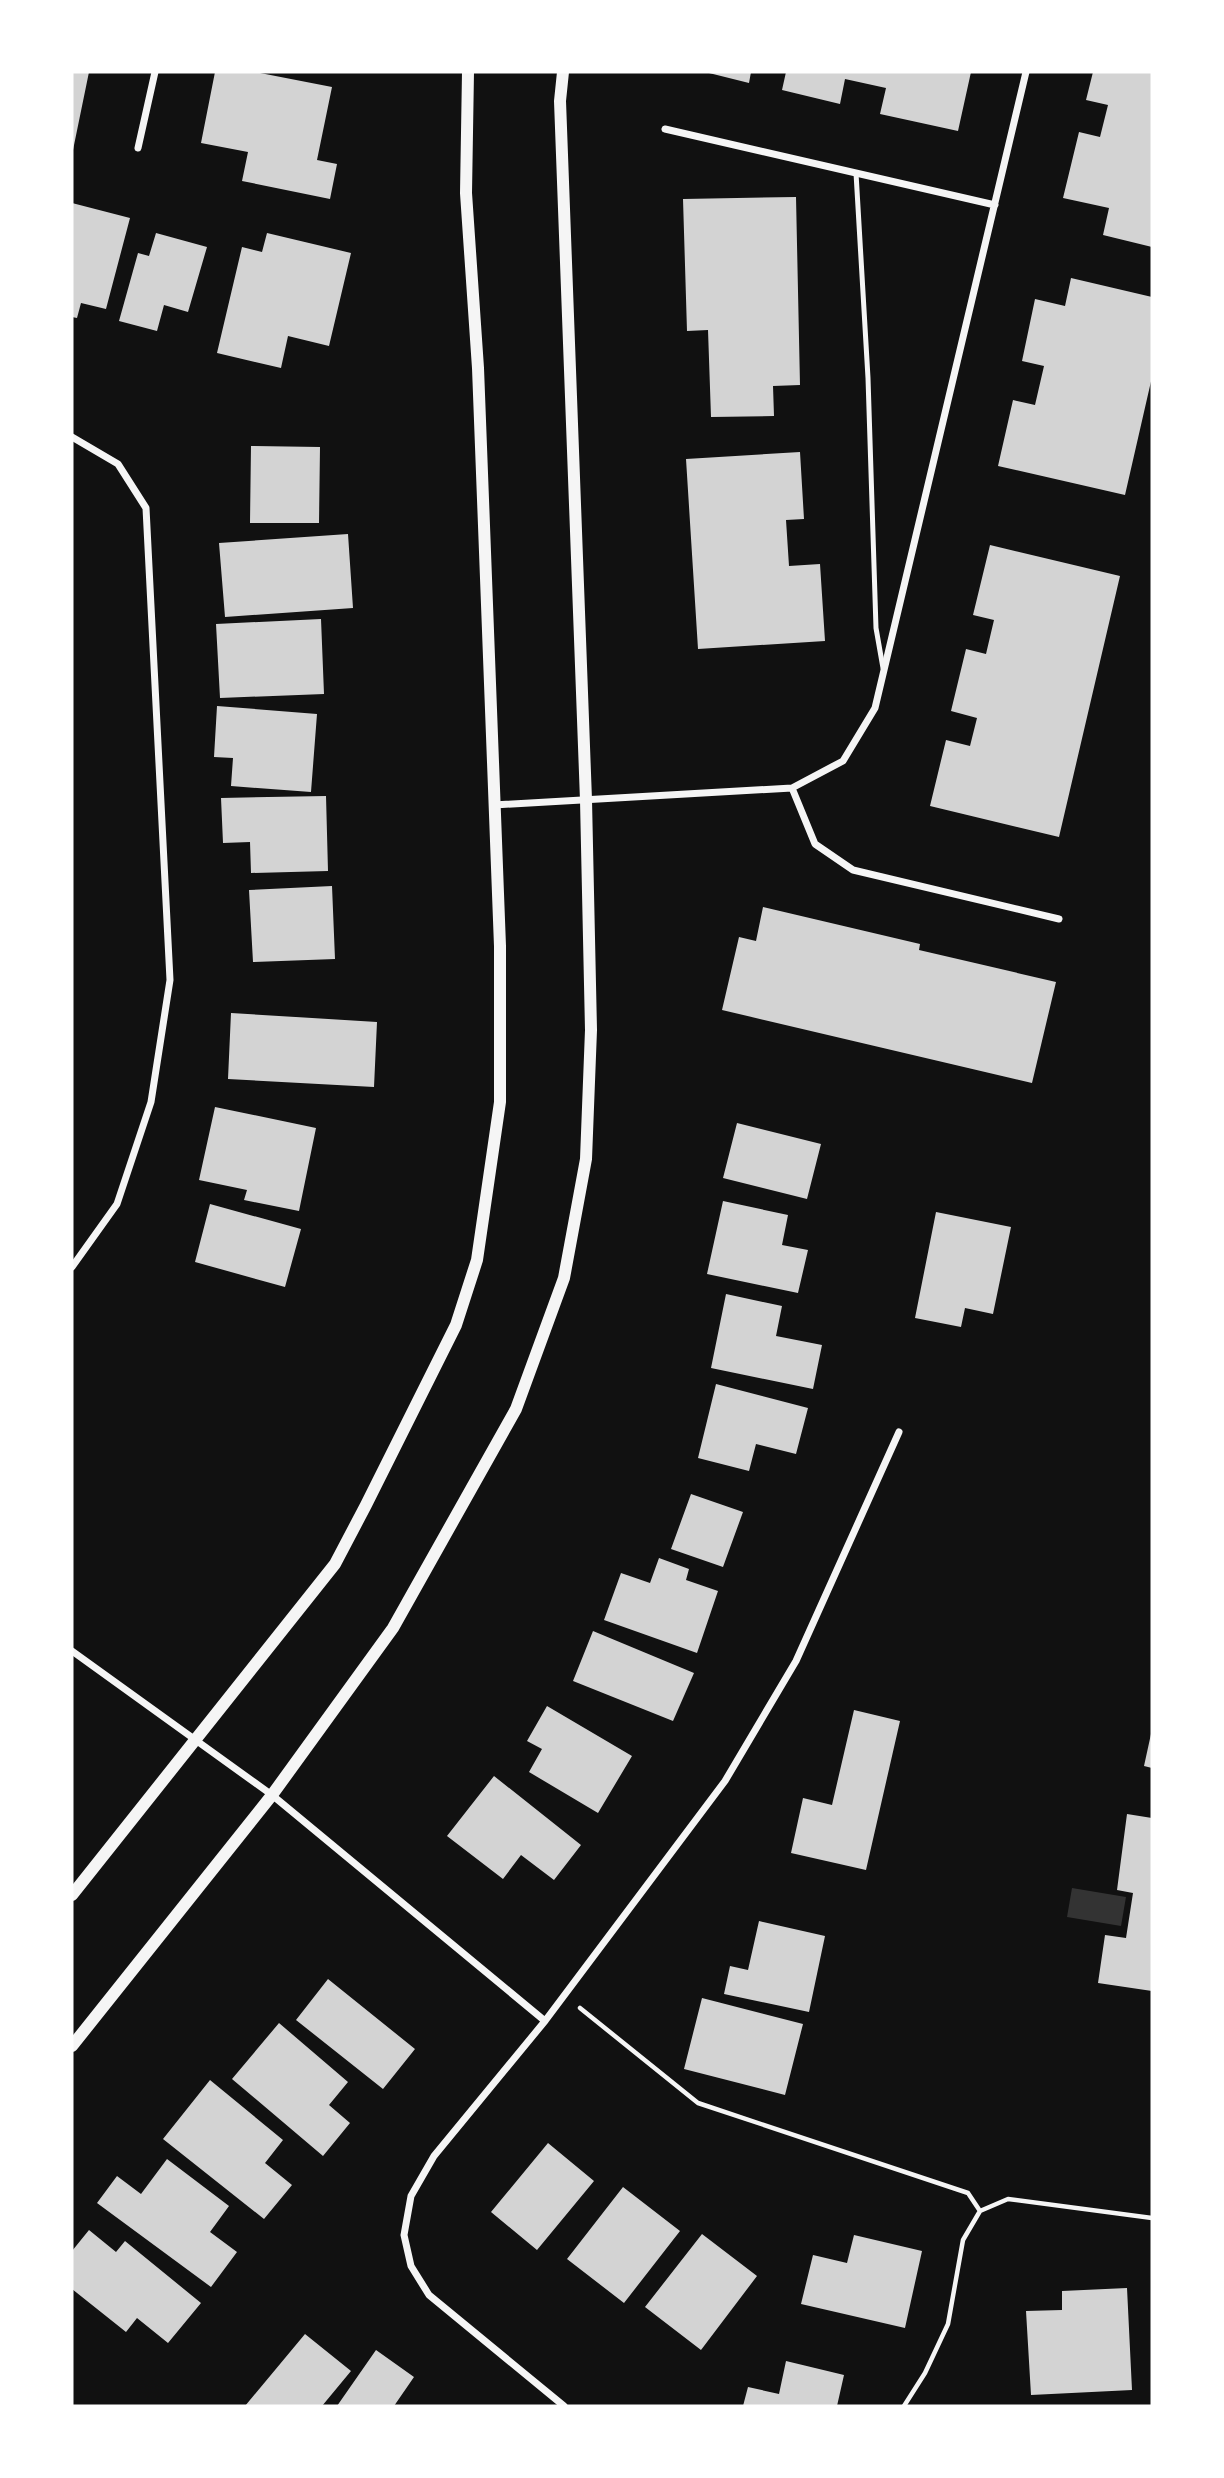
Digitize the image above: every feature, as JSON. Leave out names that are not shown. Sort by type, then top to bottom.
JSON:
[{"type":"street","points":[[138,148],[155,72]]},
{"type":"street","points":[[72,1895],[335,1564],[456,1325],[477,1260],[500,1102],[500,946],[478,368],[466,193],[468,72]]},
{"type":"street","points":[[72,2046],[272,1795],[393,1628],[516,1409],[564,1278],[586,1159],[591,1030],[586,800],[560,101],[563,72]]},
{"type":"street","points":[[494,805],[792,788],[843,761],[876,708],[1026,72]]},
{"type":"street","points":[[665,129],[995,205]]},
{"type":"street","points":[[72,437],[118,464],[146,508],[170,980],[150,1102],[117,1204],[72,1267]]},
{"type":"street","points":[[792,788],[815,844],[853,870],[1059,919]]},
{"type":"street","points":[[564,2406],[429,2295],[411,2266],[404,2235],[411,2196],[434,2156],[545,2021],[726,1781],[796,1661],[899,1432]]},
{"type":"street","points":[[72,1651],[272,1795],[545,2021]]},
{"type":"lane","points":[[856,173],[868,378],[876,628],[884,671]]},
{"type":"path","points":[[564,1996],[698,2103],[968,2193],[980,2211]]},
{"type":"path","points":[[904,2406],[925,2373],[948,2325],[963,2241],[980,2211],[1008,2199],[1152,2218]]},
{"type":"shaded area","points":[[1072,1888],[1126,1897],[1121,1926],[1067,1917]]},
{"type":"building","points":[[72,72],[89,72],[73,150],[72,150]]},
{"type":"building","points":[[215,72],[255,72],[332,87],[317,160],[337,164],[330,199],[242,181],[248,152],[201,143]]},
{"type":"building","points":[[705,72],[751,72],[749,83]]},
{"type":"building","points":[[786,72],[971,72],[958,131],[880,114],[886,88],[845,79],[840,104],[782,90]]},
{"type":"building","points":[[1093,72],[1152,72],[1152,247],[1103,235],[1109,208],[1063,198],[1079,132],[1100,137],[1108,105],[1086,100]]},
{"type":"building","points":[[796,197],[800,385],[773,386],[774,416],[711,417],[708,330],[687,331],[683,199]]},
{"type":"building","points":[[72,203],[130,218],[106,309],[81,303],[77,318],[72,317]]},
{"type":"building","points":[[156,233],[207,247],[188,312],[164,305],[157,331],[119,321],[138,253],[149,256]]},
{"type":"building","points":[[267,233],[351,253],[329,346],[288,336],[281,368],[217,353],[242,247],[262,252]]},
{"type":"building","points":[[1071,278],[1152,297],[1152,377],[1125,495],[998,466],[1013,400],[1035,405],[1044,366],[1022,361],[1035,299],[1065,306]]},
{"type":"building","points":[[251,446],[320,447],[319,523],[250,523]]},
{"type":"building","points":[[800,452],[804,519],[786,520],[789,566],[820,564],[825,641],[698,649],[686,459]]},
{"type":"building","points":[[348,534],[353,608],[225,617],[219,543]]},
{"type":"building","points":[[990,545],[1120,576],[1059,837],[930,806],[946,740],[970,746],[977,718],[951,711],[966,649],[986,654],[994,620],[973,615]]},
{"type":"building","points":[[321,619],[324,694],[220,698],[216,624]]},
{"type":"building","points":[[217,706],[317,714],[311,792],[231,786],[233,758],[214,757]]},
{"type":"building","points":[[326,796],[328,871],[251,873],[250,842],[223,843],[221,798]]},
{"type":"building","points":[[332,886],[335,959],[253,962],[249,890]]},
{"type":"building","points":[[763,907],[920,944],[919,950],[1056,982],[1032,1083],[722,1010],[739,937],[756,941]]},
{"type":"building","points":[[231,1013],[377,1022],[374,1087],[228,1079]]},
{"type":"building","points":[[215,1107],[316,1128],[299,1211],[244,1200],[247,1190],[199,1180]]},
{"type":"building","points":[[737,1123],[821,1144],[807,1199],[723,1178]]},
{"type":"building","points":[[723,1201],[788,1215],[782,1245],[808,1250],[798,1293],[707,1274]]},
{"type":"building","points":[[210,1204],[301,1229],[285,1287],[195,1262]]},
{"type":"building","points":[[936,1212],[1011,1227],[993,1314],[965,1308],[961,1327],[915,1318]]},
{"type":"building","points":[[726,1294],[782,1306],[776,1336],[822,1345],[813,1389],[711,1368]]},
{"type":"building","points":[[716,1384],[808,1408],[796,1454],[756,1444],[749,1471],[698,1458]]},
{"type":"building","points":[[691,1494],[743,1512],[723,1567],[671,1549]]},
{"type":"building","points":[[659,1558],[689,1569],[686,1580],[718,1591],[697,1653],[604,1620],[621,1573],[650,1583]]},
{"type":"building","points":[[593,1631],[694,1673],[673,1721],[573,1681]]},
{"type":"building","points":[[547,1706],[632,1756],[598,1813],[529,1772],[542,1749],[527,1741]]},
{"type":"building","points":[[854,1710],[900,1721],[866,1870],[791,1853],[803,1798],[832,1805]]},
{"type":"building","points":[[1152,1734],[1152,1768],[1144,1766]]},
{"type":"building","points":[[494,1776],[581,1845],[554,1880],[521,1855],[503,1879],[447,1836]]},
{"type":"building","points":[[1127,1814],[1152,1818],[1152,1991],[1098,1983],[1105,1935],[1126,1938],[1133,1893],[1117,1890]]},
{"type":"building","points":[[759,1921],[825,1936],[809,2012],[724,1994],[730,1966],[748,1970]]},
{"type":"building","points":[[328,1979],[415,2049],[383,2089],[296,2020]]},
{"type":"building","points":[[702,1998],[803,2024],[785,2095],[684,2069]]},
{"type":"building","points":[[279,2023],[348,2082],[329,2105],[350,2123],[323,2156],[232,2079]]},
{"type":"building","points":[[210,2080],[283,2140],[265,2163],[292,2185],[264,2219],[163,2139]]},
{"type":"building","points":[[548,2143],[594,2181],[537,2250],[491,2212]]},
{"type":"building","points":[[167,2159],[229,2206],[210,2232],[237,2252],[211,2287],[97,2203],[117,2176],[141,2194]]},
{"type":"building","points":[[623,2187],[680,2231],[624,2303],[567,2259]]},
{"type":"building","points":[[89,2230],[116,2252],[125,2241],[201,2303],[168,2343],[137,2318],[126,2332],[72,2289],[72,2251]]},
{"type":"building","points":[[702,2234],[757,2276],[701,2350],[645,2307]]},
{"type":"building","points":[[854,2235],[922,2251],[905,2328],[801,2304],[813,2255],[847,2263]]},
{"type":"building","points":[[1127,2288],[1132,2390],[1031,2395],[1026,2311],[1062,2310],[1062,2291]]},
{"type":"building","points":[[305,2334],[351,2371],[322,2406],[245,2406]]},
{"type":"building","points":[[376,2350],[414,2377],[394,2406],[337,2406]]},
{"type":"building","points":[[786,2361],[844,2375],[837,2406],[743,2406],[748,2387],[779,2394]]}]
